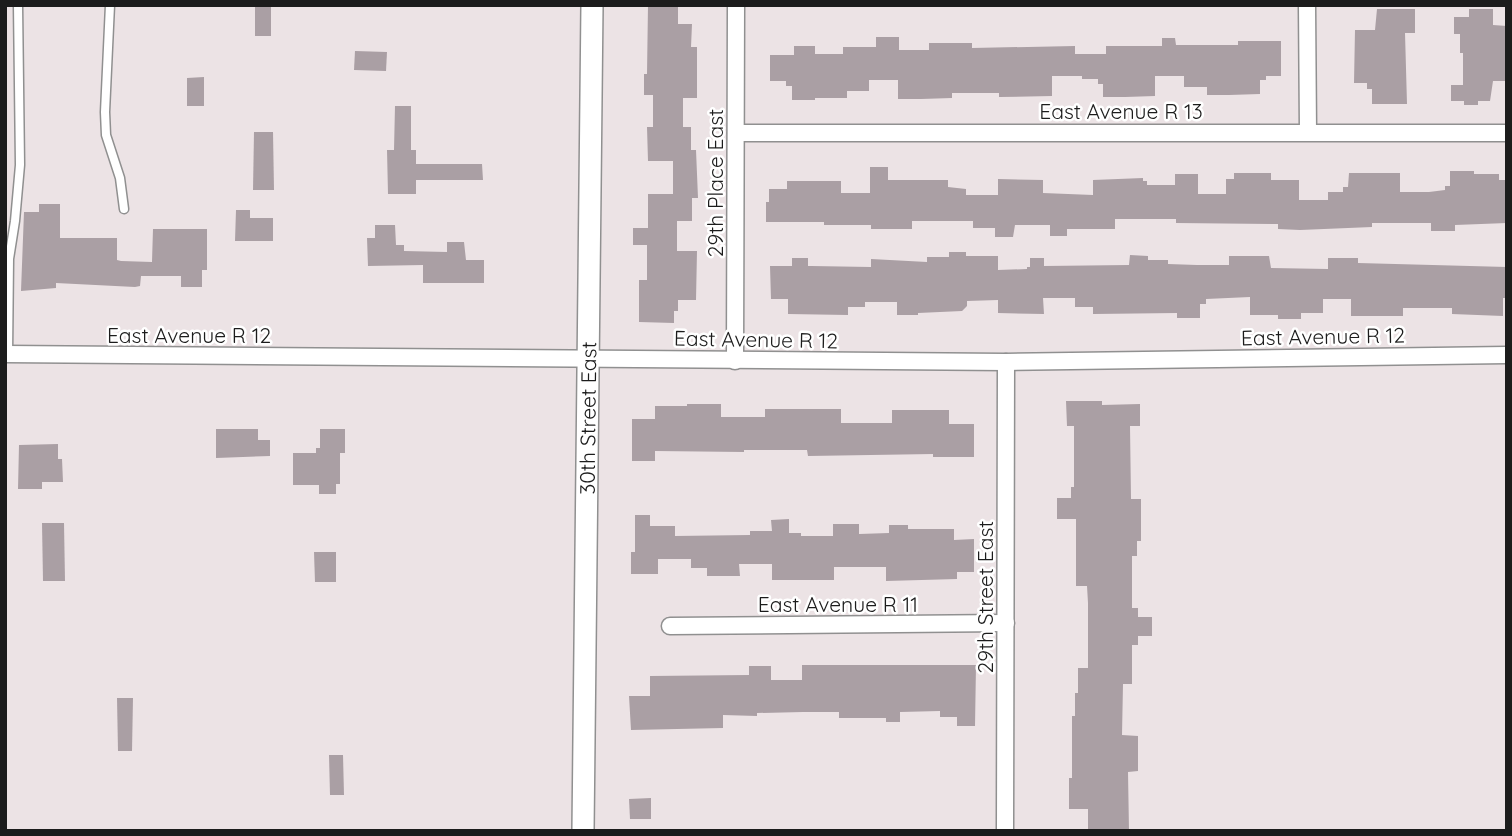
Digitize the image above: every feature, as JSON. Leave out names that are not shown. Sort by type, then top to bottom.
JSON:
[{"type":"street","name":"30th Street East","points":[[583,831],[592,5]]},
{"type":"street","name":"29th Place East","points":[[735,361],[736,5]]},
{"type":"street","points":[[1307,5],[1308,132]]},
{"type":"street","name":"East Avenue R 13","points":[[736,133],[1507,133]]},
{"type":"street","name":"East Avenue R 12","points":[[6,354],[1006,362],[1507,355]]},
{"type":"street","name":"29th Street East","points":[[1004,831],[1006,362]]},
{"type":"street","name":"East Avenue R 11","points":[[670,626],[1006,623]]},
{"type":"lane","points":[[6,354],[9,259],[20,165],[18,5]]},
{"type":"lane","points":[[110,5],[104,112],[106,135],[120,178],[124,209]]},
{"type":"building","points":[[255,5],[271,5],[271,36],[255,36]]},
{"type":"building","points":[[648,5],[678,5],[678,24],[692,24],[691,47],[697,47],[697,98],[683,98],[683,127],[691,127],[691,150],[696,150],[698,198],[692,198],[692,221],[677,221],[677,251],[697,251],[696,300],[678,300],[674,323],[639,322],[639,280],[647,280],[647,245],[633,245],[633,228],[648,228],[648,194],[673,194],[673,161],[648,161],[647,127],[653,127],[653,95],[644,95]]},
{"type":"building","points":[[1377,9],[1415,9],[1415,33],[1405,33],[1407,104],[1372,104],[1372,89],[1367,89],[1367,83],[1354,83],[1355,30],[1375,30]]},
{"type":"building","points":[[1469,9],[1493,9],[1493,25],[1507,26],[1507,81],[1493,81],[1490,101],[1478,101],[1478,105],[1451,101],[1451,85],[1463,85],[1463,53],[1460,53],[1460,34],[1454,34],[1454,17],[1469,17]]},
{"type":"building","points":[[876,37],[899,37],[899,50],[929,50],[929,43],[972,43],[972,48],[1075,46],[1075,54],[1106,54],[1106,46],[1162,46],[1162,38],[1175,38],[1176,45],[1238,45],[1238,41],[1281,41],[1281,76],[1266,76],[1266,80],[1260,80],[1260,94],[1207,95],[1207,87],[1184,87],[1184,76],[1155,76],[1155,96],[1103,97],[1103,84],[1098,84],[1098,79],[1052,76],[1052,96],[999,97],[999,93],[952,93],[952,98],[921,99],[898,99],[898,80],[869,80],[869,91],[847,91],[847,98],[792,100],[792,86],[786,86],[786,81],[770,81],[770,55],[794,55],[794,46],[815,46],[815,54],[843,54],[843,47],[876,47]]},
{"type":"building","points":[[355,51],[387,52],[386,71],[354,70]]},
{"type":"building","points":[[204,77],[204,106],[187,106],[187,78]]},
{"type":"building","points":[[395,106],[411,106],[411,150],[416,150],[416,164],[482,164],[483,180],[416,180],[416,194],[388,194],[387,150],[394,150]]},
{"type":"building","points":[[254,132],[273,132],[274,190],[253,190]]},
{"type":"building","points":[[870,167],[888,167],[888,180],[948,180],[948,187],[966,189],[966,195],[998,195],[998,179],[1043,180],[1043,193],[1093,195],[1093,180],[1143,178],[1147,185],[1175,185],[1175,174],[1198,174],[1198,194],[1226,194],[1226,179],[1234,179],[1234,173],[1271,173],[1271,180],[1299,180],[1299,200],[1328,200],[1328,192],[1343,192],[1343,187],[1348,187],[1349,173],[1400,173],[1400,192],[1429,192],[1445,190],[1445,186],[1450,186],[1450,171],[1474,171],[1474,174],[1499,174],[1499,180],[1507,180],[1507,223],[1455,225],[1455,231],[1431,231],[1431,223],[1372,223],[1372,227],[1300,230],[1278,229],[1278,224],[1176,223],[1176,219],[1115,219],[1115,229],[1067,229],[1067,236],[1050,236],[1050,225],[1015,225],[1013,237],[995,237],[995,228],[973,228],[973,221],[912,221],[912,229],[871,229],[871,225],[824,225],[824,222],[766,222],[769,189],[787,189],[787,181],[841,181],[841,193],[870,193]]},
{"type":"building","points":[[39,204],[60,204],[60,238],[117,238],[117,260],[121,261],[152,262],[153,229],[207,229],[207,270],[202,270],[202,287],[181,287],[181,276],[141,276],[140,286],[135,287],[56,283],[56,288],[21,291],[24,212],[39,212]]},
{"type":"building","points":[[236,210],[250,210],[250,218],[273,218],[273,241],[235,241]]},
{"type":"building","points":[[375,225],[395,225],[396,245],[404,245],[404,251],[447,252],[447,242],[464,242],[466,260],[484,260],[484,283],[423,283],[423,265],[368,266],[367,238],[375,238]]},
{"type":"building","points":[[949,252],[966,252],[966,256],[998,256],[998,270],[1027,269],[1030,267],[1030,258],[1044,258],[1044,266],[1129,265],[1130,255],[1148,256],[1148,260],[1168,260],[1168,264],[1197,265],[1229,265],[1229,256],[1269,256],[1271,268],[1328,269],[1328,258],[1358,258],[1358,263],[1507,267],[1507,298],[1503,298],[1503,316],[1452,314],[1452,308],[1403,308],[1403,316],[1351,316],[1351,299],[1323,299],[1323,313],[1301,313],[1301,319],[1278,319],[1278,315],[1250,315],[1250,297],[1206,299],[1206,304],[1200,304],[1200,318],[1177,318],[1177,313],[1093,314],[1093,307],[1075,307],[1075,298],[1043,298],[1044,314],[998,313],[998,300],[967,301],[967,306],[962,311],[918,315],[897,315],[897,302],[865,302],[865,307],[848,307],[848,315],[788,314],[788,299],[771,299],[770,266],[792,266],[792,258],[808,258],[808,266],[871,267],[871,259],[927,262],[927,257],[949,257]]},
{"type":"building","points":[[1066,401],[1102,401],[1102,405],[1140,404],[1140,426],[1130,426],[1131,499],[1141,499],[1141,541],[1137,541],[1137,556],[1132,556],[1132,608],[1138,608],[1138,617],[1152,617],[1152,636],[1138,636],[1138,645],[1132,645],[1132,684],[1123,684],[1122,735],[1138,736],[1138,771],[1128,772],[1129,831],[1088,831],[1088,809],[1069,809],[1072,716],[1075,716],[1075,693],[1078,693],[1078,668],[1088,668],[1088,603],[1087,586],[1076,586],[1076,519],[1057,519],[1057,498],[1071,498],[1071,487],[1074,487],[1074,426],[1067,426]]},
{"type":"building","points":[[721,404],[721,417],[765,417],[765,409],[841,409],[841,423],[892,423],[892,410],[949,410],[949,424],[974,424],[974,457],[933,457],[933,454],[808,456],[807,450],[655,451],[655,461],[632,461],[632,419],[655,419],[655,406]]},
{"type":"building","points":[[216,429],[258,429],[258,440],[270,440],[270,456],[216,458]]},
{"type":"building","points":[[320,429],[345,429],[345,453],[340,453],[340,484],[336,484],[336,494],[319,494],[319,485],[293,485],[293,453],[316,453],[316,448],[320,448]]},
{"type":"building","points":[[58,444],[63,482],[42,482],[42,489],[18,489],[19,445]]},
{"type":"building","points":[[635,515],[650,515],[650,526],[675,526],[675,536],[750,535],[750,531],[772,531],[771,520],[789,519],[789,533],[801,533],[801,536],[833,536],[833,524],[859,524],[859,534],[889,533],[889,525],[908,525],[908,529],[954,529],[954,540],[974,539],[974,572],[957,572],[957,579],[886,581],[886,567],[834,567],[834,580],[772,580],[772,564],[739,564],[740,576],[707,576],[707,568],[691,568],[691,559],[658,559],[658,574],[631,574],[631,552],[635,552]]},
{"type":"building","points":[[42,523],[64,523],[65,581],[43,581]]},
{"type":"building","points":[[314,552],[336,552],[336,582],[315,582]]},
{"type":"building","points":[[802,665],[976,665],[975,726],[957,726],[957,717],[940,717],[940,711],[900,712],[900,722],[886,722],[886,718],[839,718],[839,712],[803,712],[757,713],[757,716],[723,715],[723,728],[631,730],[629,696],[650,696],[650,676],[749,675],[749,666],[771,666],[771,680],[802,680]]},
{"type":"building","points":[[117,698],[133,698],[132,751],[118,751]]},
{"type":"building","points":[[329,755],[343,755],[344,795],[330,795]]},
{"type":"building","points":[[651,798],[651,819],[630,819],[629,799]]}]
